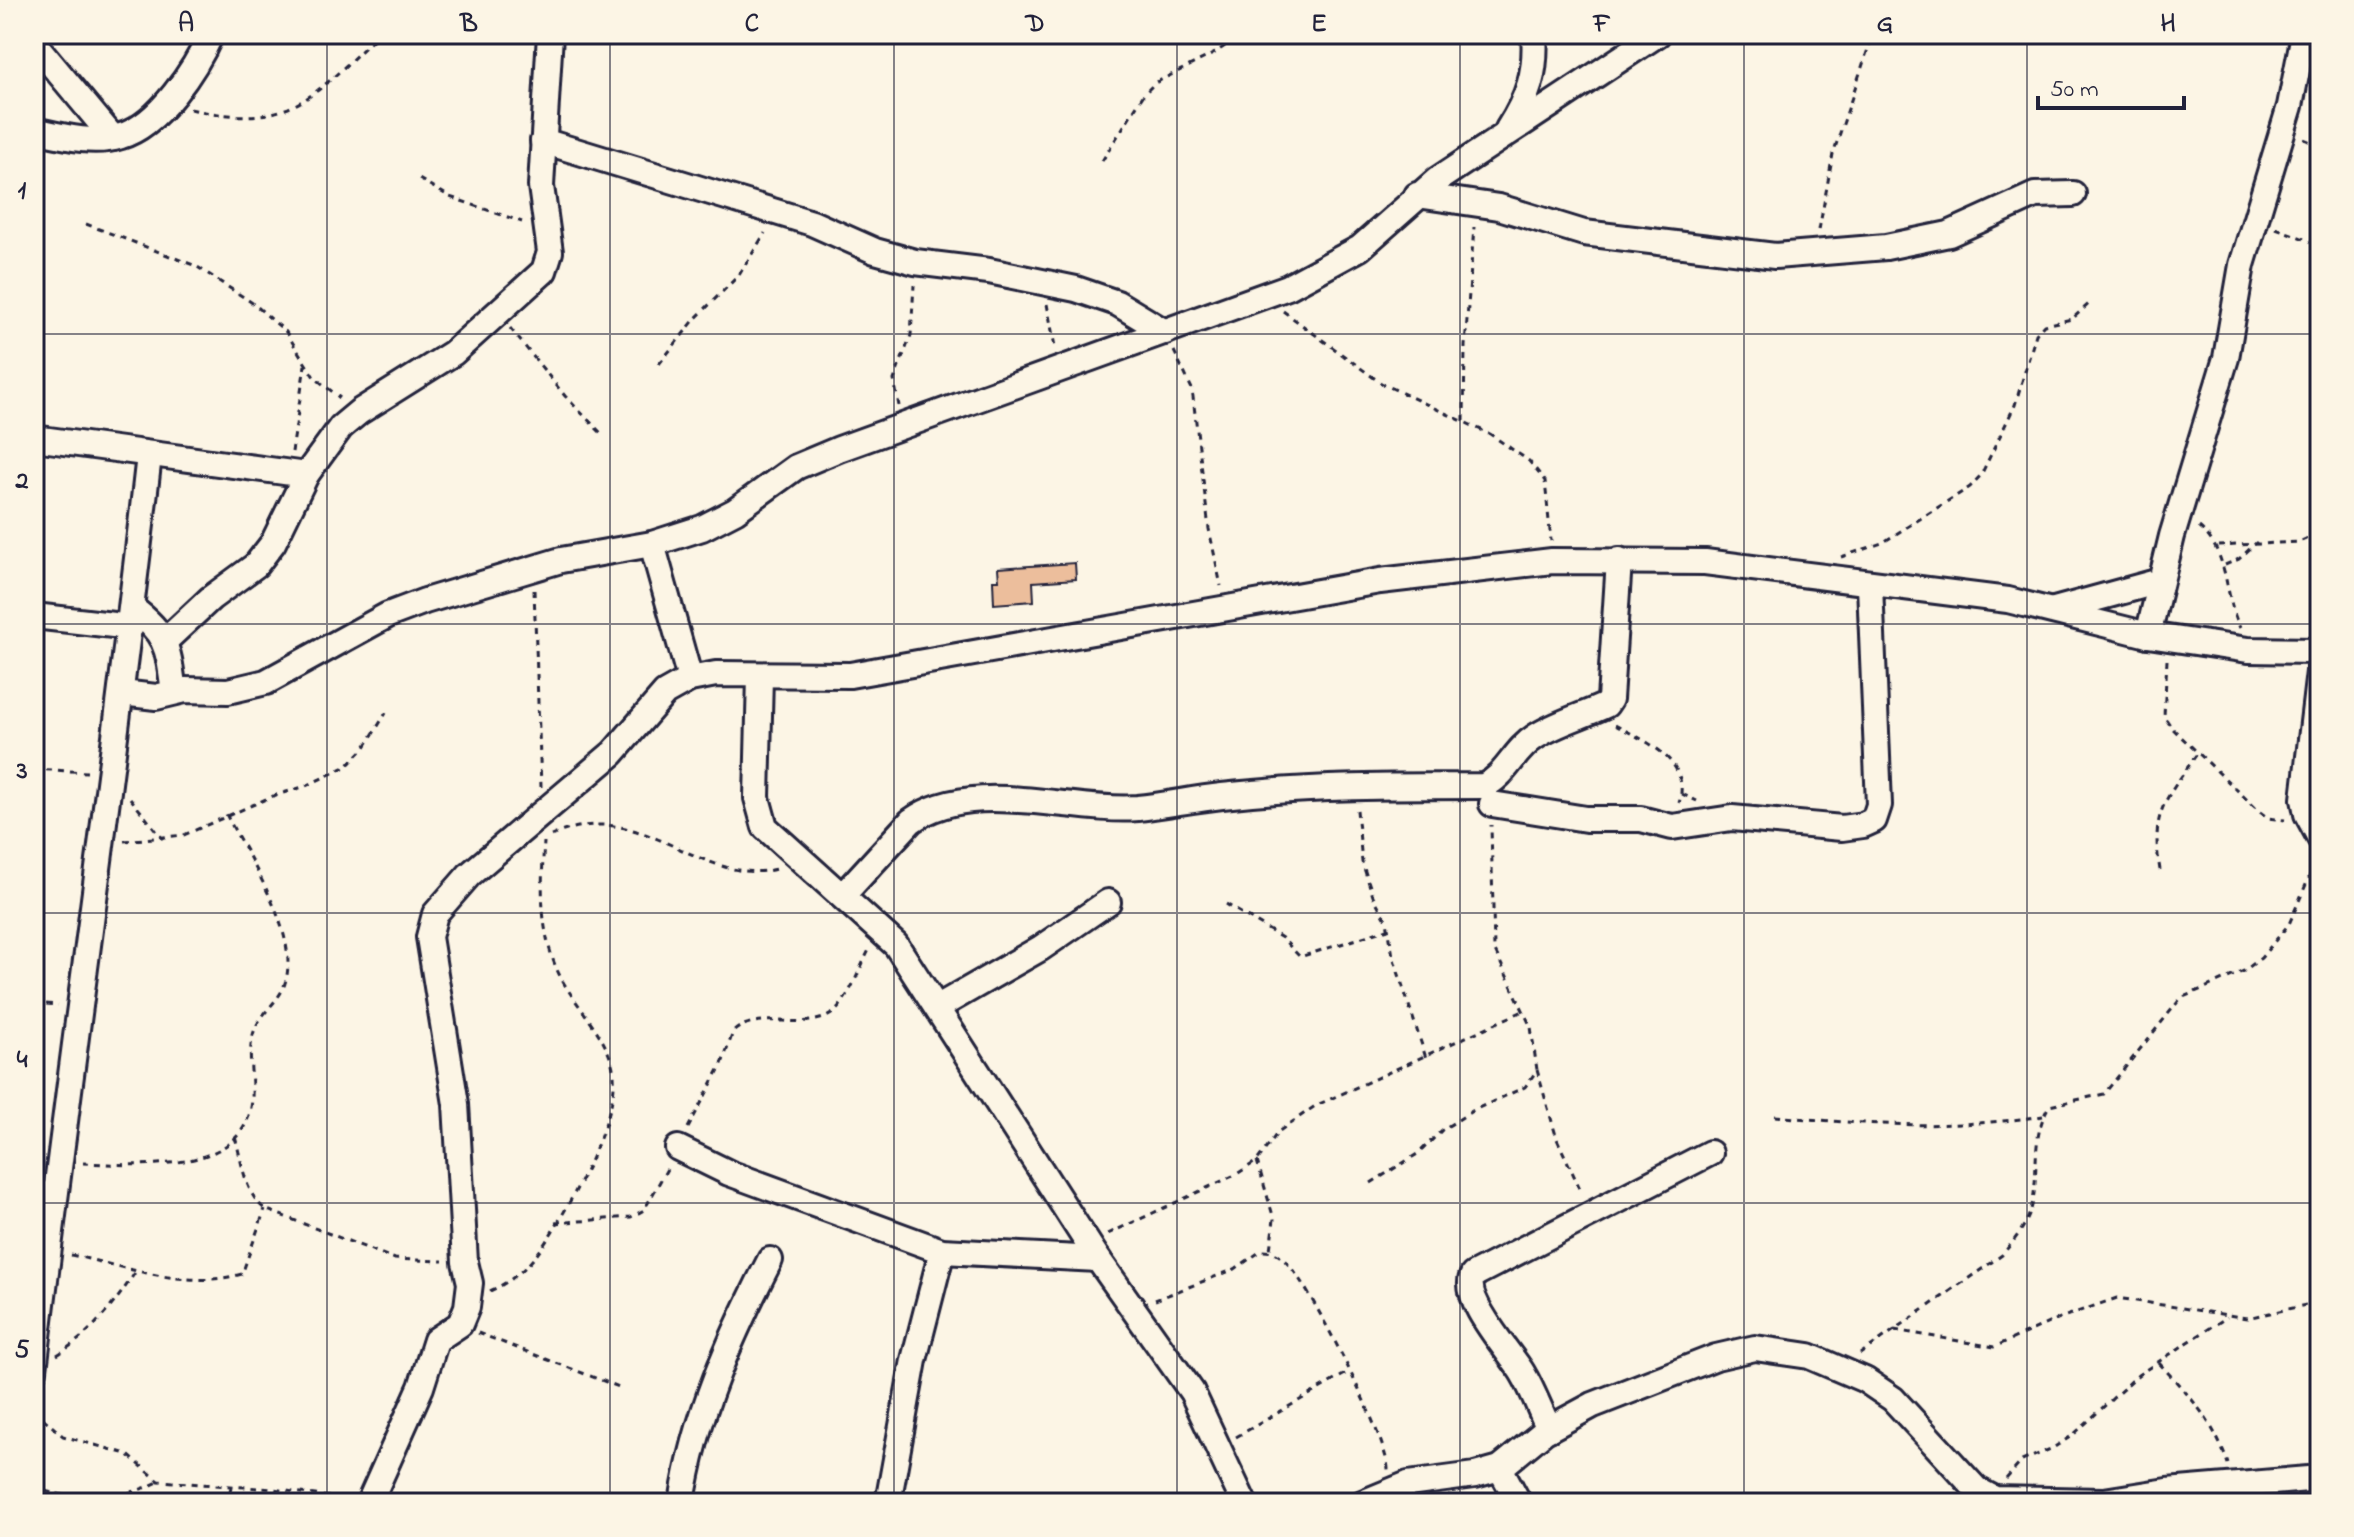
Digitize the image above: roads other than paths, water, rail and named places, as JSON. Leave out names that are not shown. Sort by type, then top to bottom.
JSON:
[{"type":"street","points":[[34,130],[64,137],[113,138],[136,131],[185,82],[211,34]]},
{"type":"street","points":[[165,641],[211,598],[256,565],[273,543],[298,473],[341,427],[359,412],[453,353],[544,271],[550,252],[541,186],[550,34]]},
{"type":"street","points":[[1504,135],[1529,96],[1534,67],[1534,34]]},
{"type":"street","points":[[122,693],[145,697],[174,692],[228,691],[266,682],[388,615],[561,560],[652,544],[702,528],[735,511],[796,467],[1288,287],[1360,248],[1417,195],[1658,34]]},
{"type":"street","points":[[2158,635],[2160,581],[2226,358],[2254,219],[2290,106],[2309,69],[2304,34]]},
{"type":"street","points":[[34,43],[113,138]]},
{"type":"street","points":[[543,141],[812,223],[875,251],[915,262],[1044,282],[1117,303],[1165,332]]},
{"type":"street","points":[[1417,195],[1474,203],[1584,233],[1746,255],[1886,247],[1949,234],[2035,195],[2073,194]]},
{"type":"street","points":[[34,438],[298,473]]},
{"type":"street","points":[[34,1370],[48,1251],[44,1201],[59,1163],[132,618],[149,455]]},
{"type":"street","points":[[652,544],[690,679]]},
{"type":"street","points":[[844,894],[911,821],[945,806],[1012,799],[1100,809],[1138,808],[1221,796],[1355,786],[1484,786],[1494,782],[1519,749],[1535,737],[1606,705],[1610,699],[1619,560]]},
{"type":"street","points":[[369,1503],[421,1387],[436,1340],[460,1324],[467,1307],[470,1283],[465,1262],[456,1104],[429,937],[435,914],[469,875],[613,753],[665,693],[690,679],[716,674],[850,675],[1429,574],[1552,561],[1705,562],[1870,585],[1979,596],[2158,635],[2248,650],[2320,651]]},
{"type":"street","points":[[2054,610],[2160,581]]},
{"type":"street","points":[[1492,804],[1586,819],[1641,819],[1672,827],[1742,817],[1827,828],[1863,825],[1874,820],[1879,805],[1870,585]]},
{"type":"street","points":[[34,616],[132,618],[154,624],[165,641],[174,692]]},
{"type":"street","points":[[2320,663],[2304,799],[2307,814],[2320,838]]},
{"type":"street","points":[[760,676],[759,812],[765,827],[880,928],[938,1007],[1092,1251],[1192,1392],[1244,1503]]},
{"type":"street","points":[[938,1007],[1041,948],[1108,902]]},
{"type":"street","points":[[678,1148],[729,1173],[942,1251],[1092,1251]]},
{"type":"street","points":[[1549,1429],[1522,1372],[1488,1326],[1470,1280],[1482,1269],[1594,1215],[1710,1153]]},
{"type":"street","points":[[888,1503],[914,1360],[942,1251]]},
{"type":"street","points":[[682,1503],[696,1432],[715,1376],[770,1260]]},
{"type":"street","points":[[1362,1503],[1386,1490],[1500,1468],[1549,1429],[1593,1405],[1737,1351],[1783,1350],[1840,1368],[1893,1399],[1989,1500],[2071,1503],[2320,1478]]},
{"type":"street","points":[[1500,1468],[1519,1503]]}]
